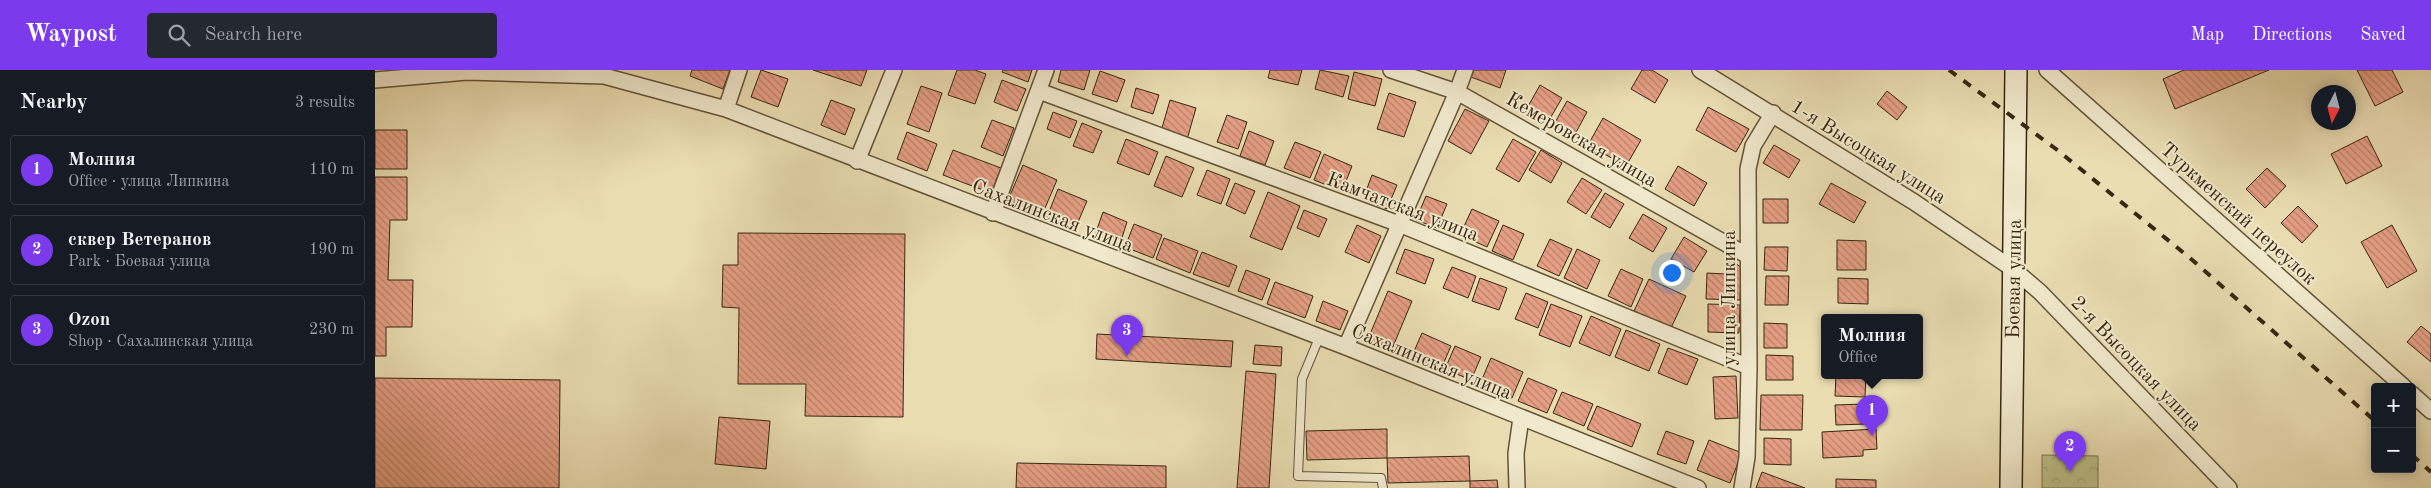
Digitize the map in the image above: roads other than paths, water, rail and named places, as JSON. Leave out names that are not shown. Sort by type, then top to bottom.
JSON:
[{"type":"main road","name":"Боевая улица","points":[[2011,488],[2016,70]]},
{"type":"street","points":[[726,109],[739,70]]},
{"type":"street","points":[[857,161],[894,70]]},
{"type":"street","points":[[993,213],[1046,70]]},
{"type":"street","name":"Кемеровская улица","points":[[1391,70],[1457,92],[1748,256]]},
{"type":"street","points":[[1346,347],[1465,70]]},
{"type":"street","name":"1-я Высоцкая улица","points":[[1700,70],[1913,202],[2013,269]]},
{"type":"street","name":"Туркменский переулок","points":[[2047,70],[2399,383]]},
{"type":"street","name":"Сахалинская улица","points":[[375,80],[467,71],[604,76],[726,109],[857,161],[1346,347],[1698,488]]},
{"type":"street","name":"Камчатская улица","points":[[1039,91],[1399,224],[1749,367]]},
{"type":"street","name":"улица Липкина","points":[[1742,488],[1747,457],[1749,367],[1748,169],[1753,146],[1773,114]]},
{"type":"street","name":"2-я Высоцкая улица","points":[[2013,269],[2040,292],[2229,488]]},
{"type":"street","points":[[2416,398],[2431,411]]},
{"type":"street","points":[[1517,488],[1516,453],[1521,418]]},
{"type":"lane","points":[[1319,338],[1302,378],[1298,476],[1381,478],[1383,488]]},
{"type":"railway","points":[[1949,70],[2056,149],[2190,258],[2371,417]]},
{"type":"railway","points":[[2416,459],[2431,472]]},
{"type":"place","name":"Ozon","points":[[1127,356]]},
{"type":"place","name":"Молния","points":[[1872,436]]},
{"type":"place","name":"сквер Ветеранов","points":[[2070,472]]}]
